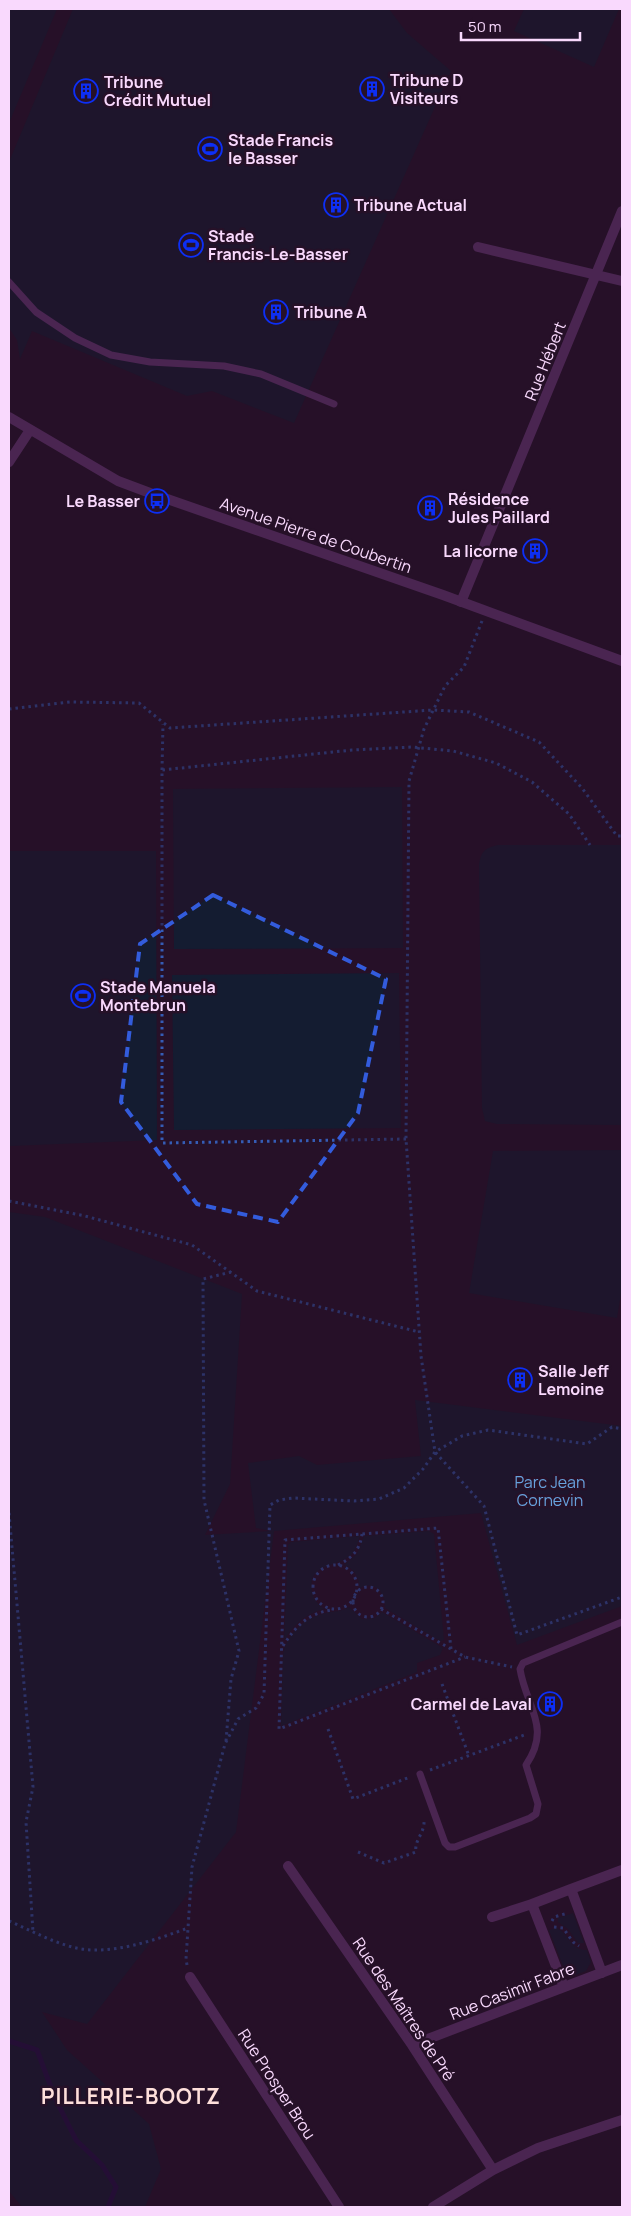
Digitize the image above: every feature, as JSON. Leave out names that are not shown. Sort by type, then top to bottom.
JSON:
[{"type":"street","name":"Rue Hébert","points":[[461,602],[622,211]]},
{"type":"street","points":[[478,247],[622,281]]},
{"type":"street","name":"Avenue Pierre de Coubertin","points":[[9,417],[118,481],[622,661]]},
{"type":"street","points":[[9,462],[30,430]]},
{"type":"street","name":"Rue des Maîtres de Pré","points":[[288,1866],[412,2045],[493,2170]]},
{"type":"street","points":[[492,1918],[622,1870]]},
{"type":"street","points":[[571,1889],[602,1973]]},
{"type":"street","points":[[532,1904],[564,1987]]},
{"type":"street","name":"Rue Casimir Fabre","points":[[412,2045],[622,1965]]},
{"type":"street","name":"Rue Prosper Brou","points":[[190,1977],[339,2207]]},
{"type":"street","points":[[433,2207],[493,2170],[538,2148],[622,2120]]},
{"type":"lane","points":[[9,282],[36,312],[75,338],[111,355],[150,362],[224,366],[260,374],[334,404]]},
{"type":"lane","points":[[417,1775],[449,1847],[522,1822],[536,1814],[538,1804],[526,1765],[535,1751],[538,1730],[520,1669],[523,1663],[622,1622]]},
{"type":"path","points":[[486,612],[464,667],[445,686],[433,710],[418,748],[409,781],[406,1139],[420,1332],[435,1452],[484,1506],[517,1636],[622,1597]]},
{"type":"path","points":[[9,709],[70,702],[139,703],[170,728],[433,710],[469,712],[539,742],[582,788],[617,836],[622,836]]},
{"type":"path","points":[[163,724],[162,1143],[406,1139]]},
{"type":"path","points":[[162,770],[290,756],[418,748],[452,751],[496,763],[532,782],[568,814],[590,845]]},
{"type":"path","points":[[9,1201],[85,1216],[192,1245],[257,1291],[420,1332]]},
{"type":"path","points":[[190,1977],[186,1959],[192,1867],[225,1744],[231,1679],[239,1651],[204,1500],[203,1279],[231,1272]]},
{"type":"path","points":[[225,1744],[238,1719],[256,1708],[264,1694],[270,1505],[279,1500],[293,1498],[354,1501],[379,1499],[404,1488],[423,1469],[435,1452],[462,1436],[488,1430],[587,1444],[612,1427],[622,1429]]},
{"type":"path","points":[[9,1512],[33,1787],[26,1822],[33,1932]]},
{"type":"path","points":[[451,1649],[438,1528],[285,1540],[279,1729],[465,1657]]},
{"type":"path","points":[[334,1610],[325,1607],[318,1601],[314,1591],[314,1581],[319,1573],[327,1567],[337,1565],[352,1557],[358,1548],[362,1534]]},
{"type":"path","points":[[282,1648],[299,1623],[311,1616],[344,1608],[352,1602],[355,1596],[361,1590],[375,1589],[380,1593],[383,1601],[381,1609],[376,1615],[368,1618],[360,1615],[355,1609],[353,1601],[355,1596],[357,1584],[354,1575],[346,1568],[337,1565]]},
{"type":"path","points":[[381,1609],[465,1657],[520,1669]]},
{"type":"path","points":[[442,1684],[469,1756]]},
{"type":"path","points":[[414,1781],[417,1775]]},
{"type":"path","points":[[358,1852],[384,1863],[416,1852],[415,1844],[422,1834],[424,1814]]},
{"type":"path","points":[[578,1909],[554,1917],[549,1928],[557,1926],[563,1928],[578,1946],[592,1946]]},
{"type":"path","points":[[9,1921],[75,1948],[111,1950],[151,1942],[188,1928]]},
{"type":"highlighted area","points":[[213,895],[386,979],[358,1113],[278,1222],[197,1204],[121,1102],[140,944]]},
{"type":"green space","points":[[9,9],[57,9],[9,123]]},
{"type":"green space","name":"Stade Francis-Le-Basser","points":[[73,9],[389,9],[407,33],[451,71],[294,423],[212,391],[187,396],[32,331],[20,359],[17,340],[9,328],[9,162]]},
{"type":"green space","points":[[524,9],[619,9],[594,67],[514,31]]},
{"type":"green space","points":[[402,787],[403,948],[174,949],[173,789]]},
{"type":"green space","points":[[498,845],[622,845],[622,1125],[497,1124],[485,1121],[482,1108],[479,865],[484,851]]},
{"type":"green space","name":"Stade Manuela Montebrun","points":[[9,851],[156,851],[157,1140],[9,1146]]},
{"type":"green space","points":[[399,973],[401,1128],[174,1130],[172,975]]},
{"type":"green space","points":[[622,1150],[622,1287],[617,1318],[469,1293],[493,1151]]},
{"type":"green space","name":"Parc Jean Cornevin","points":[[9,1212],[45,1217],[242,1294],[230,1484],[205,1535],[271,1531],[256,1528],[248,1463],[299,1456],[317,1465],[421,1456],[415,1400],[622,1426],[622,1606],[517,1645],[481,1513],[274,1531],[236,1832],[87,2024],[42,2012],[67,2050],[149,2124],[161,2169],[145,2207],[22,2207],[9,2191]]},
{"type":"green space","points":[[429,1531],[434,1534],[444,1640],[440,1641],[385,1608],[384,1597],[378,1589],[370,1586],[360,1588],[355,1574],[344,1565],[357,1554],[364,1536]]},
{"type":"green space","points":[[360,1536],[352,1554],[340,1562],[319,1570],[314,1575],[312,1582],[313,1594],[316,1602],[325,1609],[312,1613],[301,1620],[284,1641],[288,1545],[291,1542]]},
{"type":"green space","points":[[349,1607],[362,1619],[375,1618],[382,1612],[443,1648],[440,1655],[417,1663],[417,1672],[281,1726],[283,1656],[292,1634],[311,1618]]},
{"type":"green space","points":[[573,1913],[584,1943],[578,1943],[568,1929],[558,1922],[558,1918]]},
{"type":"green space","points":[[557,1928],[577,1948],[587,1950],[591,1962],[586,1971],[575,1975],[565,1971],[549,1930]]},
{"type":"waterway","points":[[9,2041],[37,2050],[55,2098],[76,2140],[102,2165],[116,2187],[108,2207]]},
{"type":"place","name":"Tribune D Visiteurs","points":[[372,89]]},
{"type":"place","name":"Tribune Crédit Mutuel","points":[[86,91]]},
{"type":"place","name":"Stade Francis le Basser","points":[[210,149]]},
{"type":"place","name":"Tribune Actual","points":[[336,205]]},
{"type":"place","name":"Stade Francis-Le-Basser","points":[[191,245]]},
{"type":"place","name":"Tribune A","points":[[276,312]]},
{"type":"place","name":"Le Basser","points":[[157,501]]},
{"type":"place","name":"Résidence Jules Paillard","points":[[430,508]]},
{"type":"place","name":"La licorne","points":[[535,551]]},
{"type":"place","name":"Stade Manuela Montebrun","points":[[83,996]]},
{"type":"place","name":"Salle Jeff Lemoine","points":[[520,1380]]},
{"type":"place","name":"Carmel de Laval","points":[[550,1704]]},
{"type":"district","name":"PILLERIE-BOOTZ","points":[[131,2096]]}]
